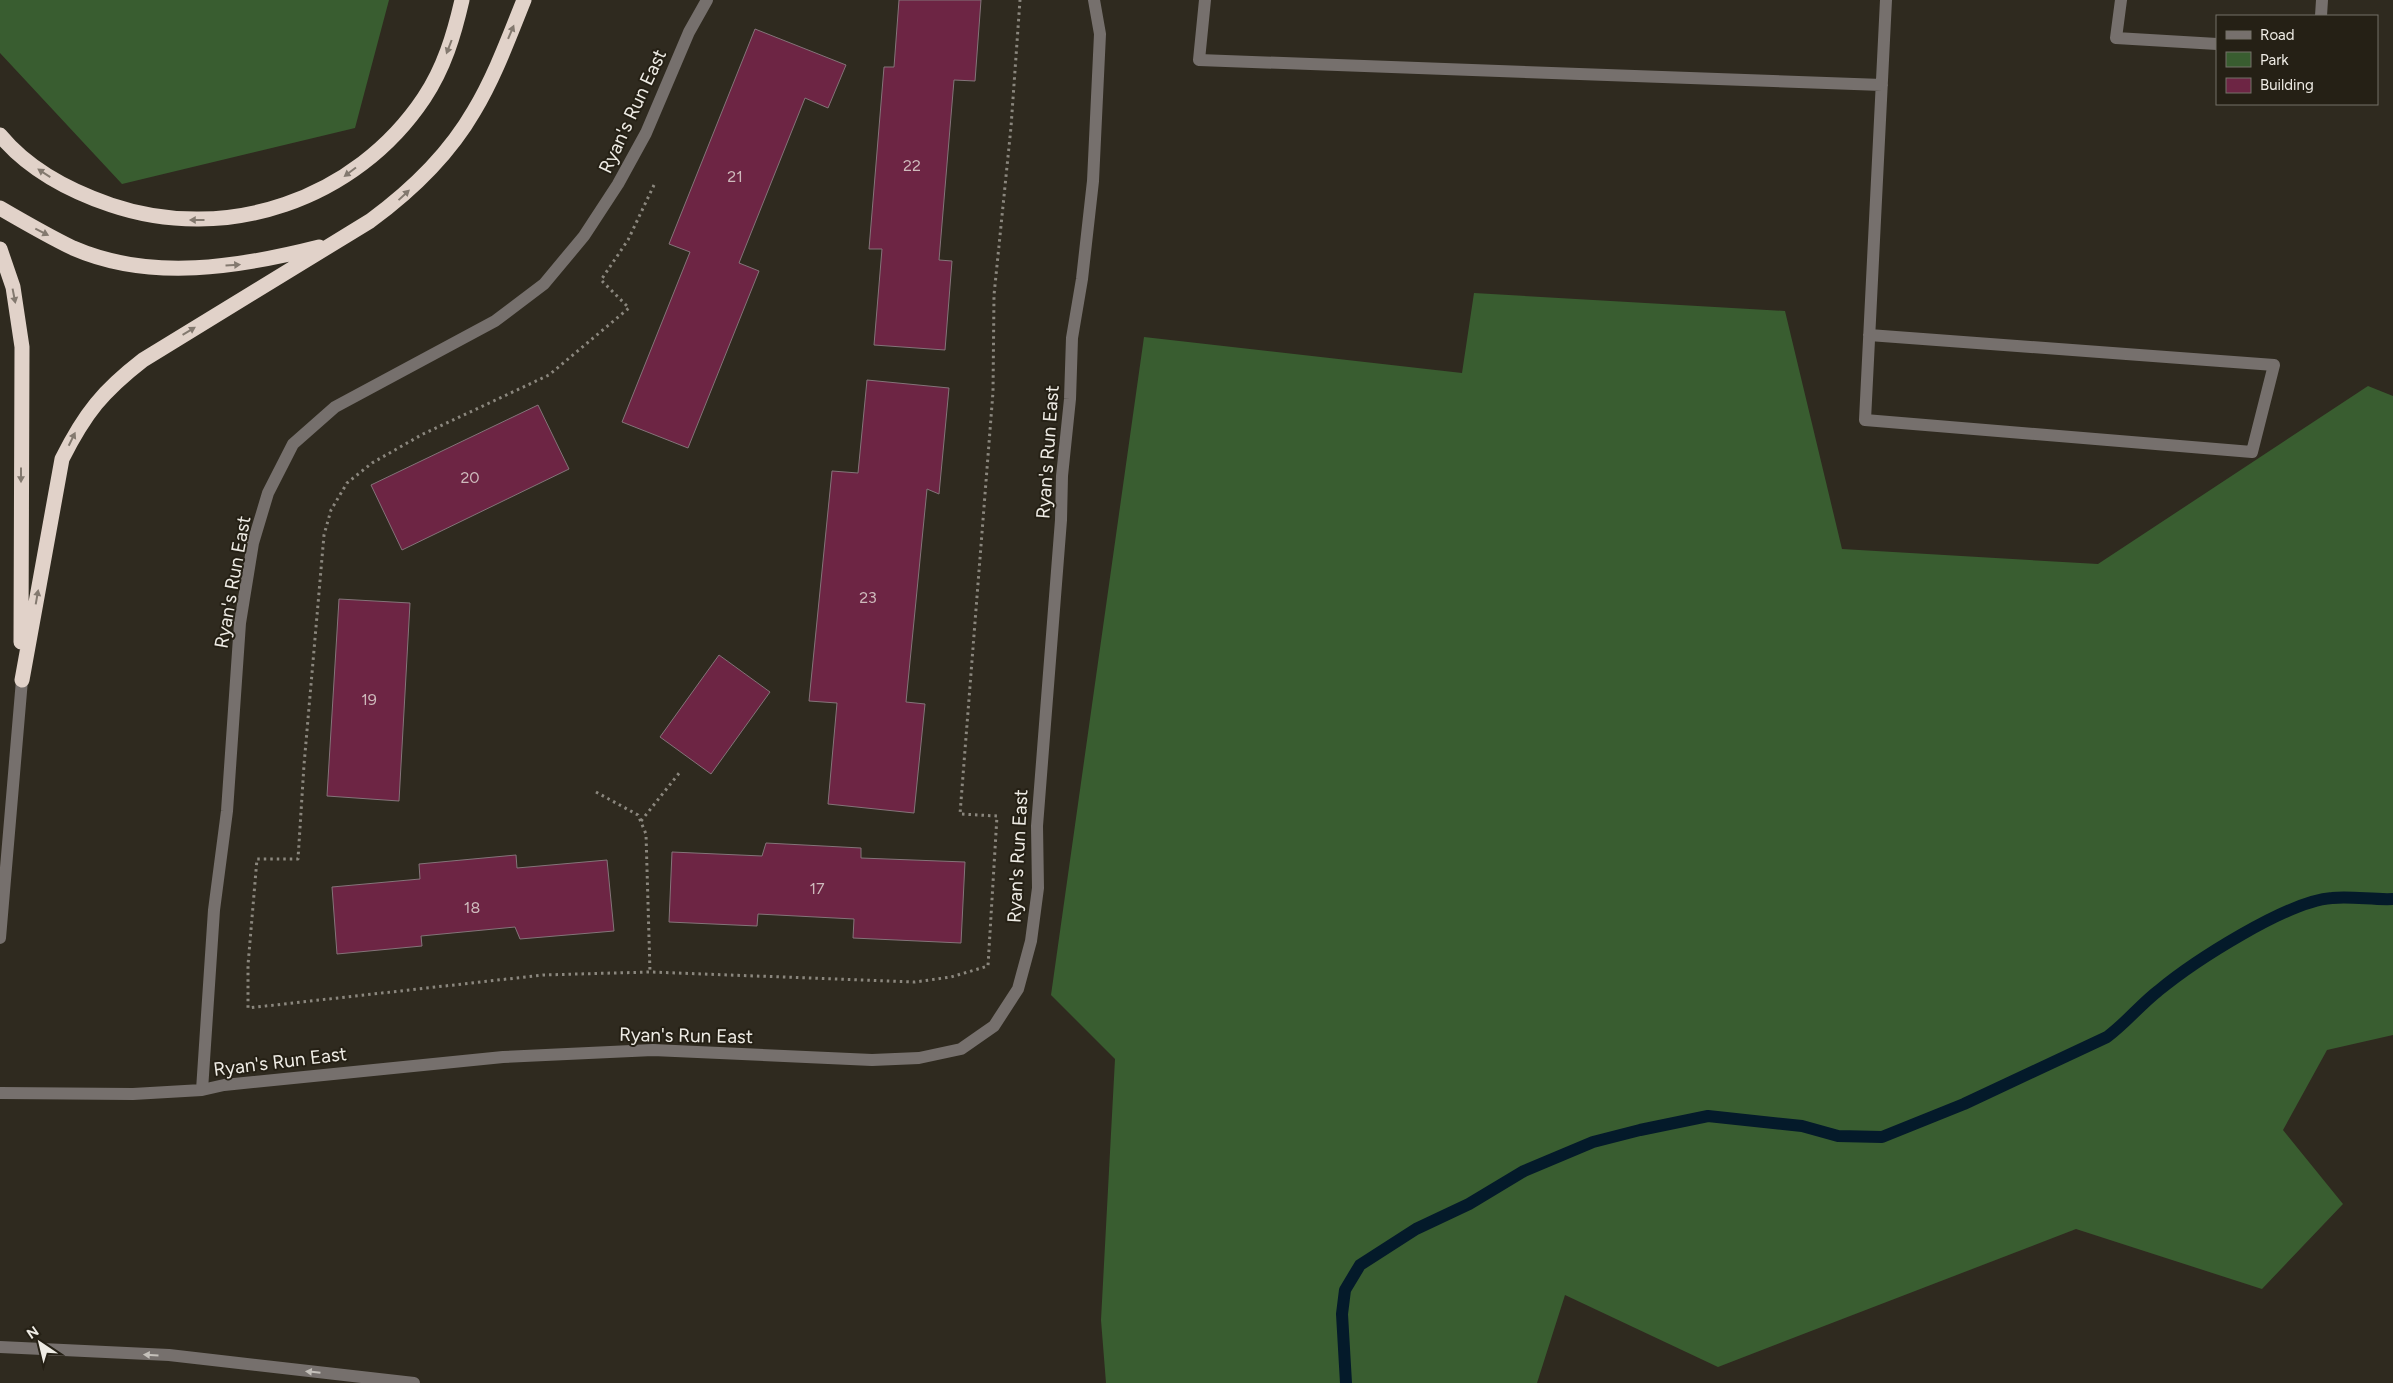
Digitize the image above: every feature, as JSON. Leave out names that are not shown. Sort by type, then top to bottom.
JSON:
[{"type":"highway","points":[[0,135],[28,162],[59,183],[91,198],[124,210],[159,218],[198,221],[235,217],[271,210],[310,195],[343,177],[372,156],[399,130],[424,98],[442,65],[454,32],[462,0]]},
{"type":"highway","points":[[22,680],[62,459],[76,431],[93,406],[115,382],[143,360],[335,243],[400,199],[452,143],[474,112],[493,74],[524,0]]},
{"type":"highway","points":[[0,208],[75,248],[117,262],[163,268],[247,264],[335,243]]},
{"type":"highway","points":[[0,249],[13,287],[22,347],[22,680]]},
{"type":"street","name":"Ryan's Run East","points":[[202,1090],[214,910],[227,811],[240,623],[253,543],[268,493],[293,444],[335,407],[496,321],[544,284],[584,236],[618,184],[646,133],[689,32],[707,0]]},
{"type":"street","name":"Ryan's Run East","points":[[0,1093],[133,1094],[202,1090],[375,1069],[503,1057],[663,1050],[872,1060],[920,1058],[961,1049],[994,1026],[1018,989],[1031,941],[1038,888],[1037,826],[1061,520],[1062,476],[1070,399],[1072,338],[1082,279],[1093,181],[1100,34],[1094,0]]},
{"type":"street","points":[[1205,0],[1199,60],[1882,85]]},
{"type":"street","points":[[1869,336],[2274,366],[2252,452],[1865,420],[1869,336],[1882,85],[1886,0]]},
{"type":"street","points":[[2121,0],[2116,38],[2216,44]]},
{"type":"street","points":[[2321,15],[2322,0]]},
{"type":"street","points":[[0,938],[22,680]]},
{"type":"street","points":[[0,1347],[169,1356],[414,1383]]},
{"type":"path","points":[[657,178],[628,240],[601,280],[629,308],[549,375],[423,434],[372,463],[348,483],[331,510],[324,535],[319,587],[298,859],[257,859],[248,965],[248,1008],[543,975],[650,972],[915,982],[951,977],[988,966],[997,816],[960,814],[993,392],[994,295],[1011,127],[1020,0]]},
{"type":"path","points":[[641,822],[680,772]]},
{"type":"path","points":[[596,792],[627,807],[638,815],[646,834],[650,972]]},
{"type":"green space","points":[[0,0],[389,0],[355,128],[122,184],[0,53]]},
{"type":"green space","points":[[1474,293],[1785,311],[1842,549],[2098,564],[2368,386],[2393,396],[2393,1035],[2327,1050],[2283,1130],[2343,1204],[2262,1289],[2076,1229],[1718,1367],[1565,1295],[1537,1383],[1106,1383],[1101,1320],[1115,1059],[1051,995],[1144,337],[1462,373]]},
{"type":"building","points":[[899,0],[981,0],[975,81],[954,80],[939,260],[952,261],[945,350],[874,345],[882,249],[869,249],[884,67],[894,67]]},
{"type":"building","points":[[755,29],[846,65],[828,108],[805,98],[739,263],[759,271],[688,448],[622,422],[690,252],[669,244]]},
{"type":"building","points":[[867,380],[949,388],[939,494],[927,489],[906,702],[925,704],[914,813],[828,804],[837,703],[809,701],[832,471],[858,473]]},
{"type":"building","points":[[538,405],[569,469],[402,550],[371,485]]},
{"type":"building","points":[[339,599],[410,603],[399,801],[327,796]]},
{"type":"building","points":[[719,655],[770,692],[711,774],[660,737]]},
{"type":"building","points":[[766,843],[861,848],[861,858],[965,862],[961,943],[853,938],[854,919],[758,914],[757,926],[669,922],[672,852],[762,856]]},
{"type":"building","points":[[516,855],[517,868],[607,860],[614,931],[520,939],[515,927],[421,936],[422,946],[337,954],[332,887],[420,879],[419,864]]},
{"type":"waterway","points":[[1346,1383],[1342,1314],[1345,1290],[1360,1265],[1416,1229],[1469,1204],[1524,1171],[1593,1142],[1708,1116],[1802,1126],[1838,1136],[1882,1137],[1964,1104],[2107,1037],[2151,996],[2174,979],[2217,950],[2266,921],[2313,902],[2332,898],[2393,899]]}]
